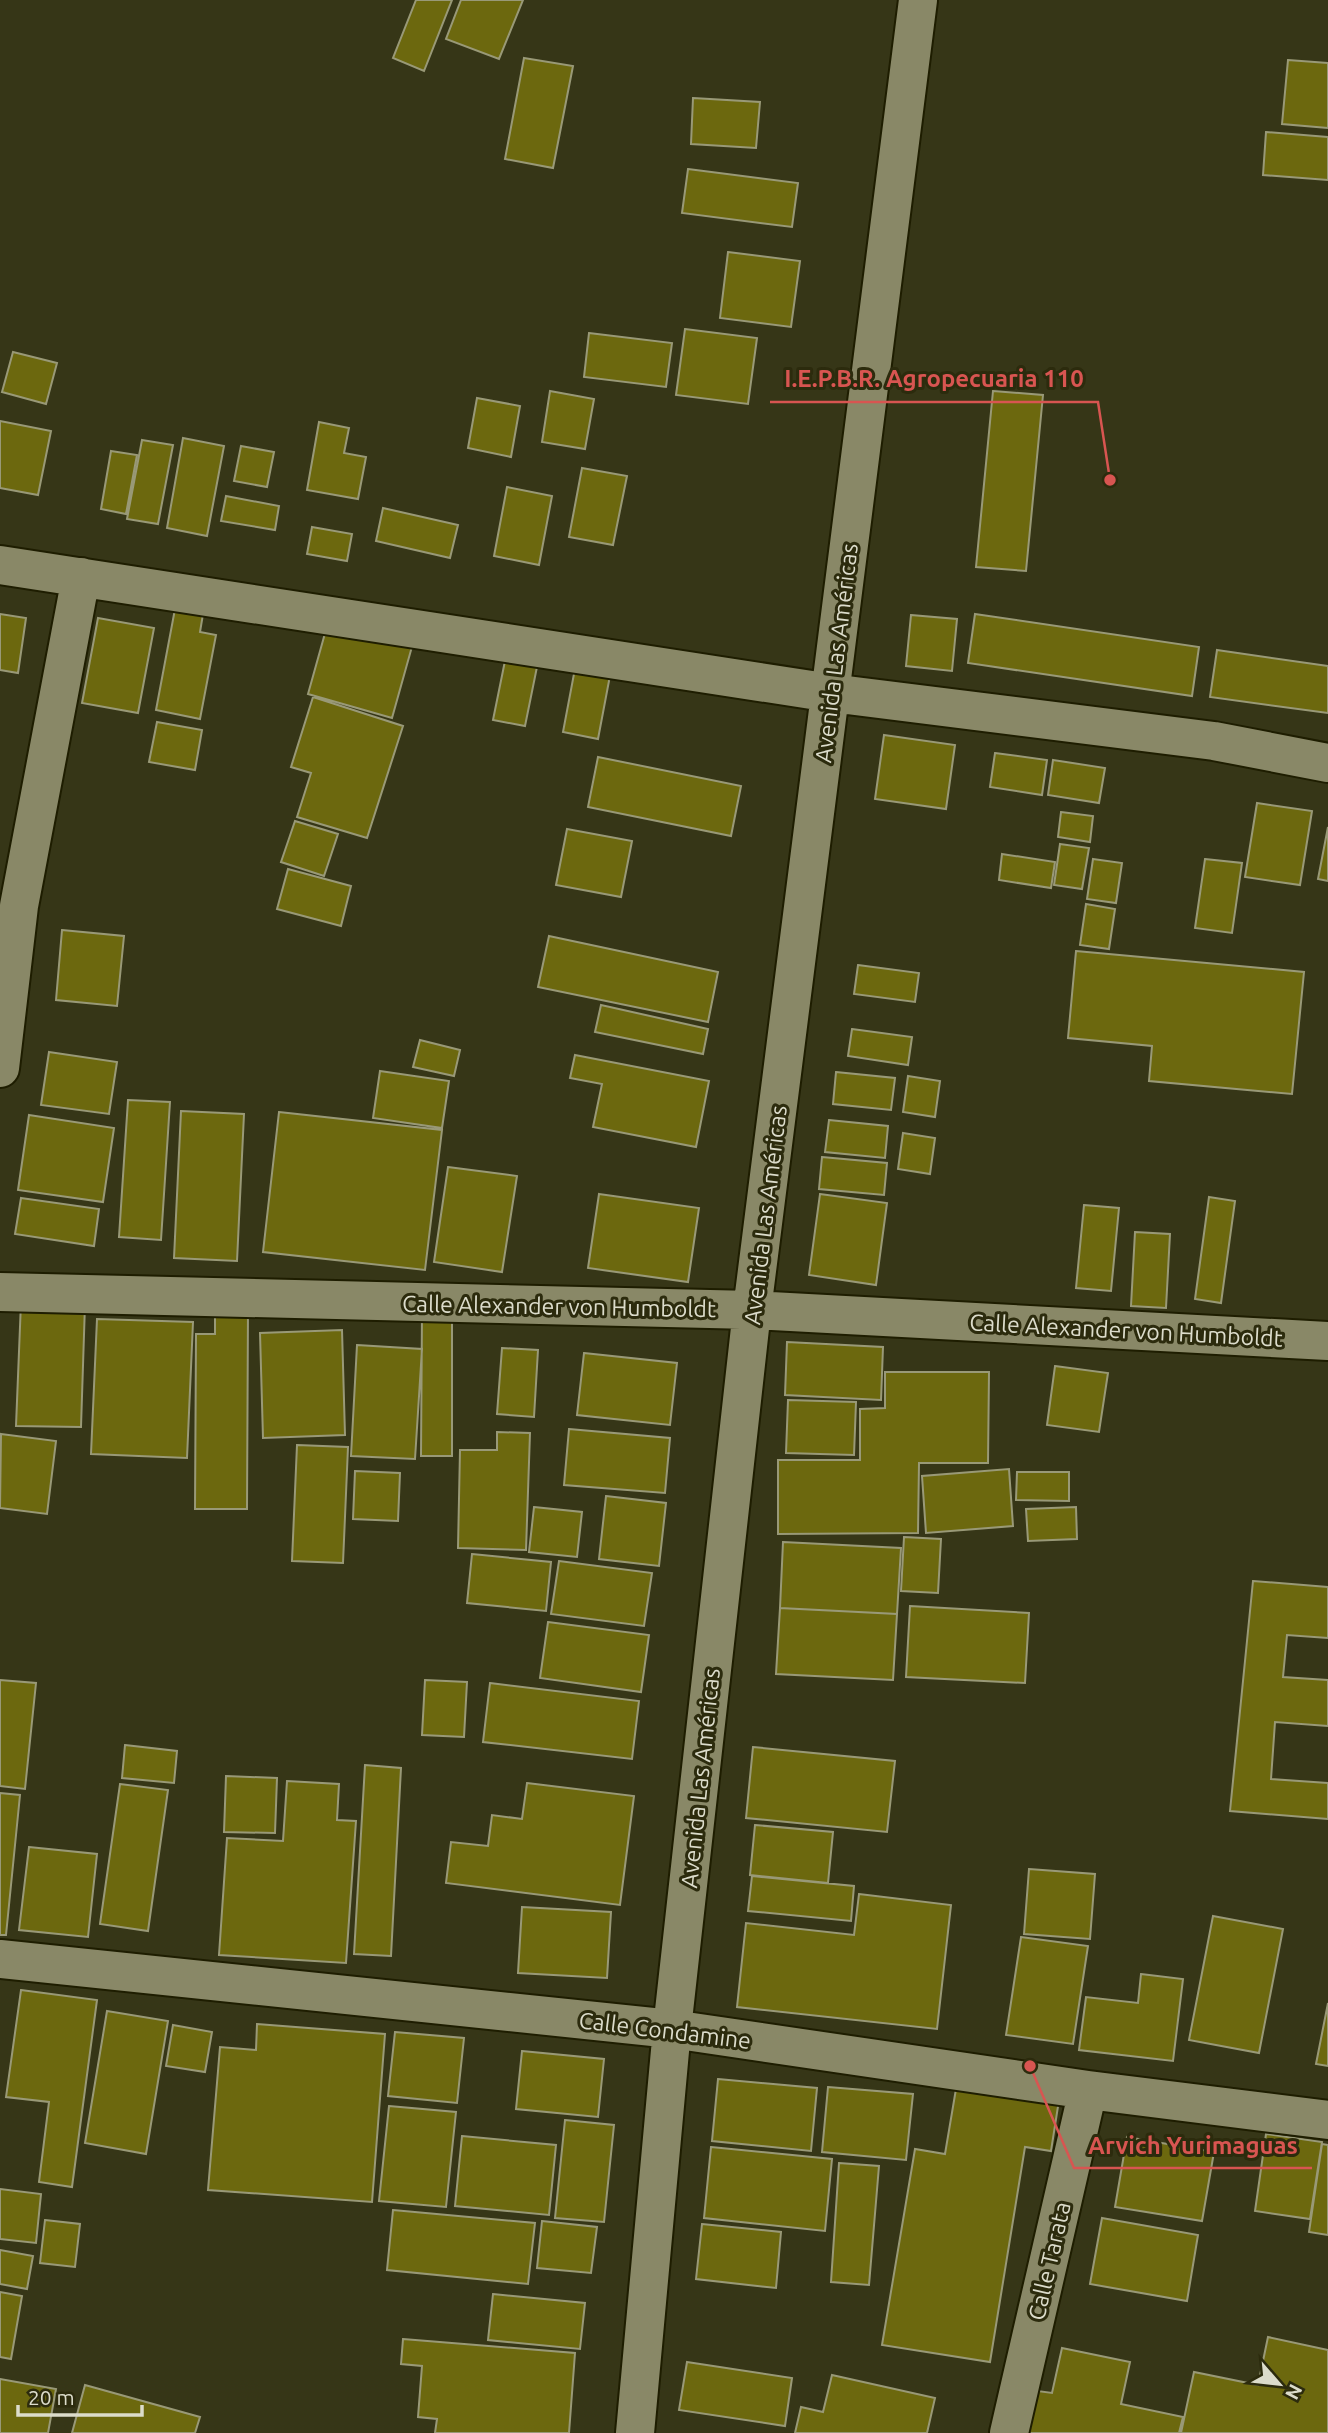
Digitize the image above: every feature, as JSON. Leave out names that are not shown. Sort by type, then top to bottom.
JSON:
[{"type":"street","name":"Avenida Las Américas","points":[[635,2433],[672,2029],[752,1310],[918,0]]},
{"type":"street","points":[[0,565],[831,693],[1214,741],[1328,763]]},
{"type":"street","points":[[0,1068],[19,906],[81,577]]},
{"type":"street","name":"Calle Alexander von Humboldt","points":[[0,1292],[752,1310],[1328,1341]]},
{"type":"street","name":"Calle Condamine","points":[[0,1959],[672,2029],[1088,2090],[1328,2120]]},
{"type":"street","name":"Calle Tarata","points":[[1009,2433],[1088,2090]]},
{"type":"building","points":[[416,0],[452,0],[424,71],[393,58]]},
{"type":"building","points":[[461,0],[523,0],[499,59],[446,39]]},
{"type":"building","points":[[524,58],[573,66],[553,168],[505,159]]},
{"type":"building","points":[[1288,60],[1328,63],[1328,128],[1282,124]]},
{"type":"building","points":[[693,98],[760,102],[756,148],[691,144]]},
{"type":"building","points":[[1266,132],[1328,137],[1328,180],[1263,175]]},
{"type":"building","points":[[688,169],[798,183],[792,227],[682,213]]},
{"type":"building","points":[[728,252],[800,261],[791,327],[720,318]]},
{"type":"building","points":[[685,329],[757,338],[748,404],[676,395]]},
{"type":"building","points":[[589,333],[672,343],[666,387],[584,377]]},
{"type":"building","points":[[13,352],[57,363],[46,404],[2,392]]},
{"type":"building","points":[[550,391],[594,399],[585,449],[542,442]]},
{"type":"building","points":[[993,391],[1043,395],[1026,571],[976,567]]},
{"type":"building","points":[[477,398],[520,406],[511,457],[468,448]]},
{"type":"building","points":[[0,421],[51,431],[38,495],[0,488]]},
{"type":"building","points":[[319,422],[349,428],[344,453],[366,457],[358,499],[307,490]]},
{"type":"building","points":[[183,438],[224,446],[207,536],[167,528]]},
{"type":"building","points":[[142,440],[173,445],[158,524],[127,519]]},
{"type":"building","points":[[241,446],[274,452],[267,487],[234,481]]},
{"type":"building","points":[[111,451],[137,455],[126,514],[101,509]]},
{"type":"building","points":[[582,468],[627,476],[613,545],[569,537]]},
{"type":"building","points":[[507,487],[552,496],[539,565],[494,556]]},
{"type":"building","points":[[226,496],[279,506],[275,530],[221,521]]},
{"type":"building","points":[[383,508],[458,525],[450,558],[376,541]]},
{"type":"building","points":[[312,527],[352,534],[347,561],[307,554]]},
{"type":"building","points":[[175,609],[203,614],[200,632],[216,635],[200,719],[156,710]]},
{"type":"building","points":[[0,614],[26,618],[18,673],[0,670]]},
{"type":"building","points":[[975,614],[1199,647],[1192,696],[968,663]]},
{"type":"building","points":[[911,615],[957,619],[952,671],[906,666]]},
{"type":"building","points":[[98,618],[154,628],[138,713],[82,703]]},
{"type":"building","points":[[329,619],[413,643],[392,718],[308,694]]},
{"type":"building","points":[[1217,650],[1328,666],[1328,713],[1210,697]]},
{"type":"building","points":[[507,651],[539,657],[525,726],[493,720]]},
{"type":"building","points":[[577,658],[612,665],[598,739],[563,732]]},
{"type":"building","points":[[313,697],[403,726],[367,838],[297,817],[311,773],[291,767]]},
{"type":"building","points":[[157,722],[202,730],[195,770],[149,762]]},
{"type":"building","points":[[884,735],[955,745],[946,809],[875,799]]},
{"type":"building","points":[[995,753],[1047,760],[1042,795],[990,787]]},
{"type":"building","points":[[598,757],[741,786],[731,836],[588,807]]},
{"type":"building","points":[[1053,760],[1105,768],[1099,803],[1048,795]]},
{"type":"building","points":[[1257,803],[1312,811],[1300,885],[1245,877]]},
{"type":"building","points":[[1061,812],[1093,816],[1090,842],[1058,837]]},
{"type":"building","points":[[295,821],[338,834],[324,876],[281,862]]},
{"type":"building","points":[[1328,827],[1328,881],[1318,879]]},
{"type":"building","points":[[567,829],[632,841],[621,897],[556,885]]},
{"type":"building","points":[[1060,844],[1089,848],[1082,889],[1054,885]]},
{"type":"building","points":[[1002,854],[1055,862],[1051,888],[999,880]]},
{"type":"building","points":[[1093,859],[1122,863],[1116,903],[1087,899]]},
{"type":"building","points":[[1205,859],[1242,863],[1232,933],[1195,928]]},
{"type":"building","points":[[288,869],[351,886],[341,926],[277,909]]},
{"type":"building","points":[[1086,904],[1115,909],[1109,949],[1080,945]]},
{"type":"building","points":[[62,930],[124,936],[117,1006],[56,1000]]},
{"type":"building","points":[[549,936],[718,972],[708,1022],[538,987]]},
{"type":"building","points":[[1076,951],[1304,972],[1292,1094],[1149,1081],[1152,1046],[1068,1038]]},
{"type":"building","points":[[858,965],[919,973],[915,1002],[854,994]]},
{"type":"building","points":[[601,1005],[708,1029],[703,1054],[595,1032]]},
{"type":"building","points":[[852,1029],[912,1037],[908,1065],[848,1056]]},
{"type":"building","points":[[420,1040],[460,1050],[454,1076],[413,1067]]},
{"type":"building","points":[[49,1052],[117,1062],[109,1114],[41,1105]]},
{"type":"building","points":[[575,1055],[709,1081],[696,1147],[593,1127],[602,1084],[570,1078]]},
{"type":"building","points":[[380,1071],[449,1081],[442,1128],[373,1118]]},
{"type":"building","points":[[836,1072],[895,1078],[891,1110],[833,1104]]},
{"type":"building","points":[[908,1076],[940,1081],[935,1117],[903,1112]]},
{"type":"building","points":[[128,1100],[170,1102],[161,1240],[119,1237]]},
{"type":"building","points":[[181,1111],[244,1114],[237,1261],[174,1258]]},
{"type":"building","points":[[279,1112],[442,1130],[425,1270],[263,1252]]},
{"type":"building","points":[[29,1115],[114,1128],[103,1202],[18,1190]]},
{"type":"building","points":[[829,1120],[888,1126],[885,1158],[825,1152]]},
{"type":"building","points":[[903,1133],[935,1138],[930,1174],[898,1169]]},
{"type":"building","points":[[822,1157],[887,1163],[884,1195],[819,1189]]},
{"type":"building","points":[[448,1167],[517,1176],[502,1272],[434,1262]]},
{"type":"building","points":[[599,1194],[699,1208],[688,1282],[588,1268]]},
{"type":"building","points":[[820,1194],[887,1203],[876,1285],[809,1275]]},
{"type":"building","points":[[1209,1197],[1235,1201],[1221,1303],[1195,1299]]},
{"type":"building","points":[[21,1198],[99,1209],[94,1246],[15,1234]]},
{"type":"building","points":[[1084,1205],[1119,1208],[1111,1291],[1076,1288]]},
{"type":"building","points":[[1135,1232],[1170,1234],[1166,1308],[1131,1306]]},
{"type":"building","points":[[21,1302],[85,1304],[81,1427],[16,1426]]},
{"type":"building","points":[[215,1308],[248,1308],[247,1509],[195,1509],[196,1334],[215,1334]]},
{"type":"building","points":[[422,1311],[452,1311],[452,1456],[421,1456]]},
{"type":"building","points":[[97,1319],[193,1322],[187,1458],[91,1454]]},
{"type":"building","points":[[342,1330],[345,1435],[263,1438],[260,1333]]},
{"type":"building","points":[[787,1342],[883,1347],[881,1400],[785,1395]]},
{"type":"building","points":[[357,1345],[422,1349],[415,1459],[351,1456]]},
{"type":"building","points":[[502,1348],[538,1350],[534,1417],[497,1414]]},
{"type":"building","points":[[584,1353],[677,1363],[670,1425],[577,1415]]},
{"type":"building","points":[[1055,1366],[1108,1373],[1099,1432],[1047,1425]]},
{"type":"building","points":[[885,1372],[989,1372],[988,1463],[919,1463],[918,1533],[778,1534],[778,1460],[860,1460],[860,1409],[885,1408]]},
{"type":"building","points":[[788,1400],[856,1402],[854,1455],[786,1453]]},
{"type":"building","points":[[569,1429],[670,1438],[665,1493],[564,1485]]},
{"type":"building","points":[[497,1432],[530,1433],[526,1550],[458,1548],[460,1450],[497,1450]]},
{"type":"building","points":[[1,1434],[56,1441],[47,1514],[0,1508]]},
{"type":"building","points":[[297,1445],[348,1447],[343,1563],[292,1561]]},
{"type":"building","points":[[1009,1469],[1013,1526],[926,1533],[922,1476]]},
{"type":"building","points":[[355,1471],[400,1473],[398,1521],[353,1519]]},
{"type":"building","points":[[1017,1472],[1069,1472],[1069,1501],[1016,1500]]},
{"type":"building","points":[[606,1496],[666,1503],[659,1566],[599,1559]]},
{"type":"building","points":[[534,1507],[582,1512],[577,1557],[529,1552]]},
{"type":"building","points":[[1076,1507],[1077,1539],[1028,1541],[1026,1509]]},
{"type":"building","points":[[904,1537],[941,1539],[938,1593],[901,1591]]},
{"type":"building","points":[[783,1542],[901,1548],[897,1614],[780,1608]]},
{"type":"building","points":[[472,1554],[551,1562],[546,1611],[467,1603]]},
{"type":"building","points":[[559,1561],[652,1573],[644,1626],[551,1614]]},
{"type":"building","points":[[1253,1581],[1328,1587],[1328,1638],[1287,1635],[1283,1677],[1328,1680],[1328,1726],[1275,1722],[1271,1779],[1328,1783],[1328,1819],[1230,1811]]},
{"type":"building","points":[[910,1606],[1029,1613],[1025,1683],[906,1677]]},
{"type":"building","points":[[780,1608],[897,1614],[893,1680],[776,1674]]},
{"type":"building","points":[[548,1622],[649,1635],[641,1692],[540,1678]]},
{"type":"building","points":[[0,1680],[36,1683],[25,1789],[0,1786]]},
{"type":"building","points":[[425,1680],[467,1682],[464,1737],[422,1735]]},
{"type":"building","points":[[490,1683],[639,1701],[632,1759],[483,1742]]},
{"type":"building","points":[[125,1745],[177,1751],[174,1783],[122,1778]]},
{"type":"building","points":[[753,1747],[895,1761],[887,1832],[746,1818]]},
{"type":"building","points":[[365,1765],[401,1768],[391,1956],[354,1954]]},
{"type":"building","points":[[226,1776],[277,1778],[275,1833],[224,1832]]},
{"type":"building","points":[[287,1781],[339,1784],[337,1820],[356,1821],[346,1963],[219,1955],[227,1838],[283,1841]]},
{"type":"building","points":[[527,1783],[634,1796],[620,1905],[446,1883],[451,1842],[488,1846],[492,1815],[522,1819]]},
{"type":"building","points":[[120,1784],[168,1790],[148,1931],[100,1924]]},
{"type":"building","points":[[0,1793],[20,1795],[6,1935],[0,1935]]},
{"type":"building","points":[[755,1825],[833,1832],[828,1883],[750,1875]]},
{"type":"building","points":[[29,1847],[97,1854],[88,1937],[19,1930]]},
{"type":"building","points":[[1029,1869],[1095,1874],[1090,1939],[1024,1934]]},
{"type":"building","points":[[752,1876],[854,1886],[851,1921],[748,1911]]},
{"type":"building","points":[[859,1894],[951,1905],[937,2029],[737,2007],[746,1923],[854,1935]]},
{"type":"building","points":[[522,1907],[611,1912],[607,1978],[518,1973]]},
{"type":"building","points":[[1213,1916],[1283,1929],[1259,2053],[1189,2040]]},
{"type":"building","points":[[1021,1937],[1088,1946],[1073,2044],[1006,2035]]},
{"type":"building","points":[[1141,1974],[1183,1979],[1173,2061],[1079,2050],[1086,1997],[1138,2003]]},
{"type":"building","points":[[21,1990],[97,2000],[72,2187],[39,2182],[49,2102],[6,2097]]},
{"type":"building","points":[[1328,2003],[1328,2066],[1316,2064]]},
{"type":"building","points":[[107,2011],[168,2021],[146,2154],[85,2143]]},
{"type":"building","points":[[257,2024],[385,2034],[372,2202],[208,2190],[220,2047],[256,2050]]},
{"type":"building","points":[[173,2025],[212,2032],[205,2072],[166,2066]]},
{"type":"building","points":[[395,2032],[464,2038],[457,2103],[388,2096]]},
{"type":"building","points":[[522,2051],[604,2059],[598,2117],[516,2109]]},
{"type":"building","points":[[718,2079],[817,2088],[811,2151],[712,2141]]},
{"type":"building","points":[[957,2083],[1059,2100],[1051,2151],[1025,2147],[990,2362],[882,2345],[915,2149],[945,2154]]},
{"type":"building","points":[[828,2087],[913,2094],[906,2160],[822,2152]]},
{"type":"building","points":[[389,2106],[456,2112],[446,2207],[379,2201]]},
{"type":"building","points":[[565,2120],[614,2125],[604,2222],[555,2218]]},
{"type":"building","points":[[1266,2134],[1322,2142],[1310,2219],[1255,2211]]},
{"type":"building","points":[[462,2136],[556,2145],[549,2215],[455,2206]]},
{"type":"building","points":[[1127,2137],[1214,2152],[1202,2221],[1115,2207]]},
{"type":"building","points":[[1322,2144],[1328,2145],[1328,2235],[1309,2232]]},
{"type":"building","points":[[711,2147],[832,2159],[825,2231],[704,2218]]},
{"type":"building","points":[[839,2163],[879,2166],[869,2285],[831,2282]]},
{"type":"building","points":[[0,2189],[41,2194],[36,2243],[0,2239]]},
{"type":"building","points":[[393,2210],[535,2223],[528,2284],[387,2270]]},
{"type":"building","points":[[1102,2218],[1198,2235],[1187,2301],[1090,2284]]},
{"type":"building","points":[[45,2220],[80,2224],[75,2267],[40,2263]]},
{"type":"building","points":[[542,2221],[597,2227],[591,2273],[537,2268]]},
{"type":"building","points":[[702,2224],[781,2232],[776,2288],[696,2279]]},
{"type":"building","points":[[0,2250],[33,2256],[27,2289],[0,2284]]},
{"type":"building","points":[[0,2292],[22,2296],[11,2359],[0,2357]]},
{"type":"building","points":[[493,2294],[585,2303],[580,2349],[488,2340]]},
{"type":"building","points":[[1268,2337],[1328,2350],[1328,2433],[1181,2433],[1194,2372],[1258,2385]]},
{"type":"building","points":[[403,2339],[575,2353],[569,2433],[435,2433],[437,2419],[418,2417],[422,2366],[401,2364]]},
{"type":"building","points":[[1062,2348],[1130,2362],[1121,2404],[1183,2417],[1179,2433],[1029,2433],[1038,2391],[1052,2393]]},
{"type":"building","points":[[687,2362],[792,2378],[785,2426],[679,2410]]},
{"type":"building","points":[[832,2375],[935,2398],[927,2433],[795,2433],[801,2407],[823,2412]]},
{"type":"building","points":[[0,2379],[56,2389],[48,2433],[0,2433]]},
{"type":"building","points":[[85,2385],[200,2417],[195,2433],[72,2433]]},
{"type":"place","name":"I.E.P.B.R. Agropecuaria 110","points":[[1110,480]]},
{"type":"place","name":"Arvich Yurimaguas","points":[[1030,2066]]}]
